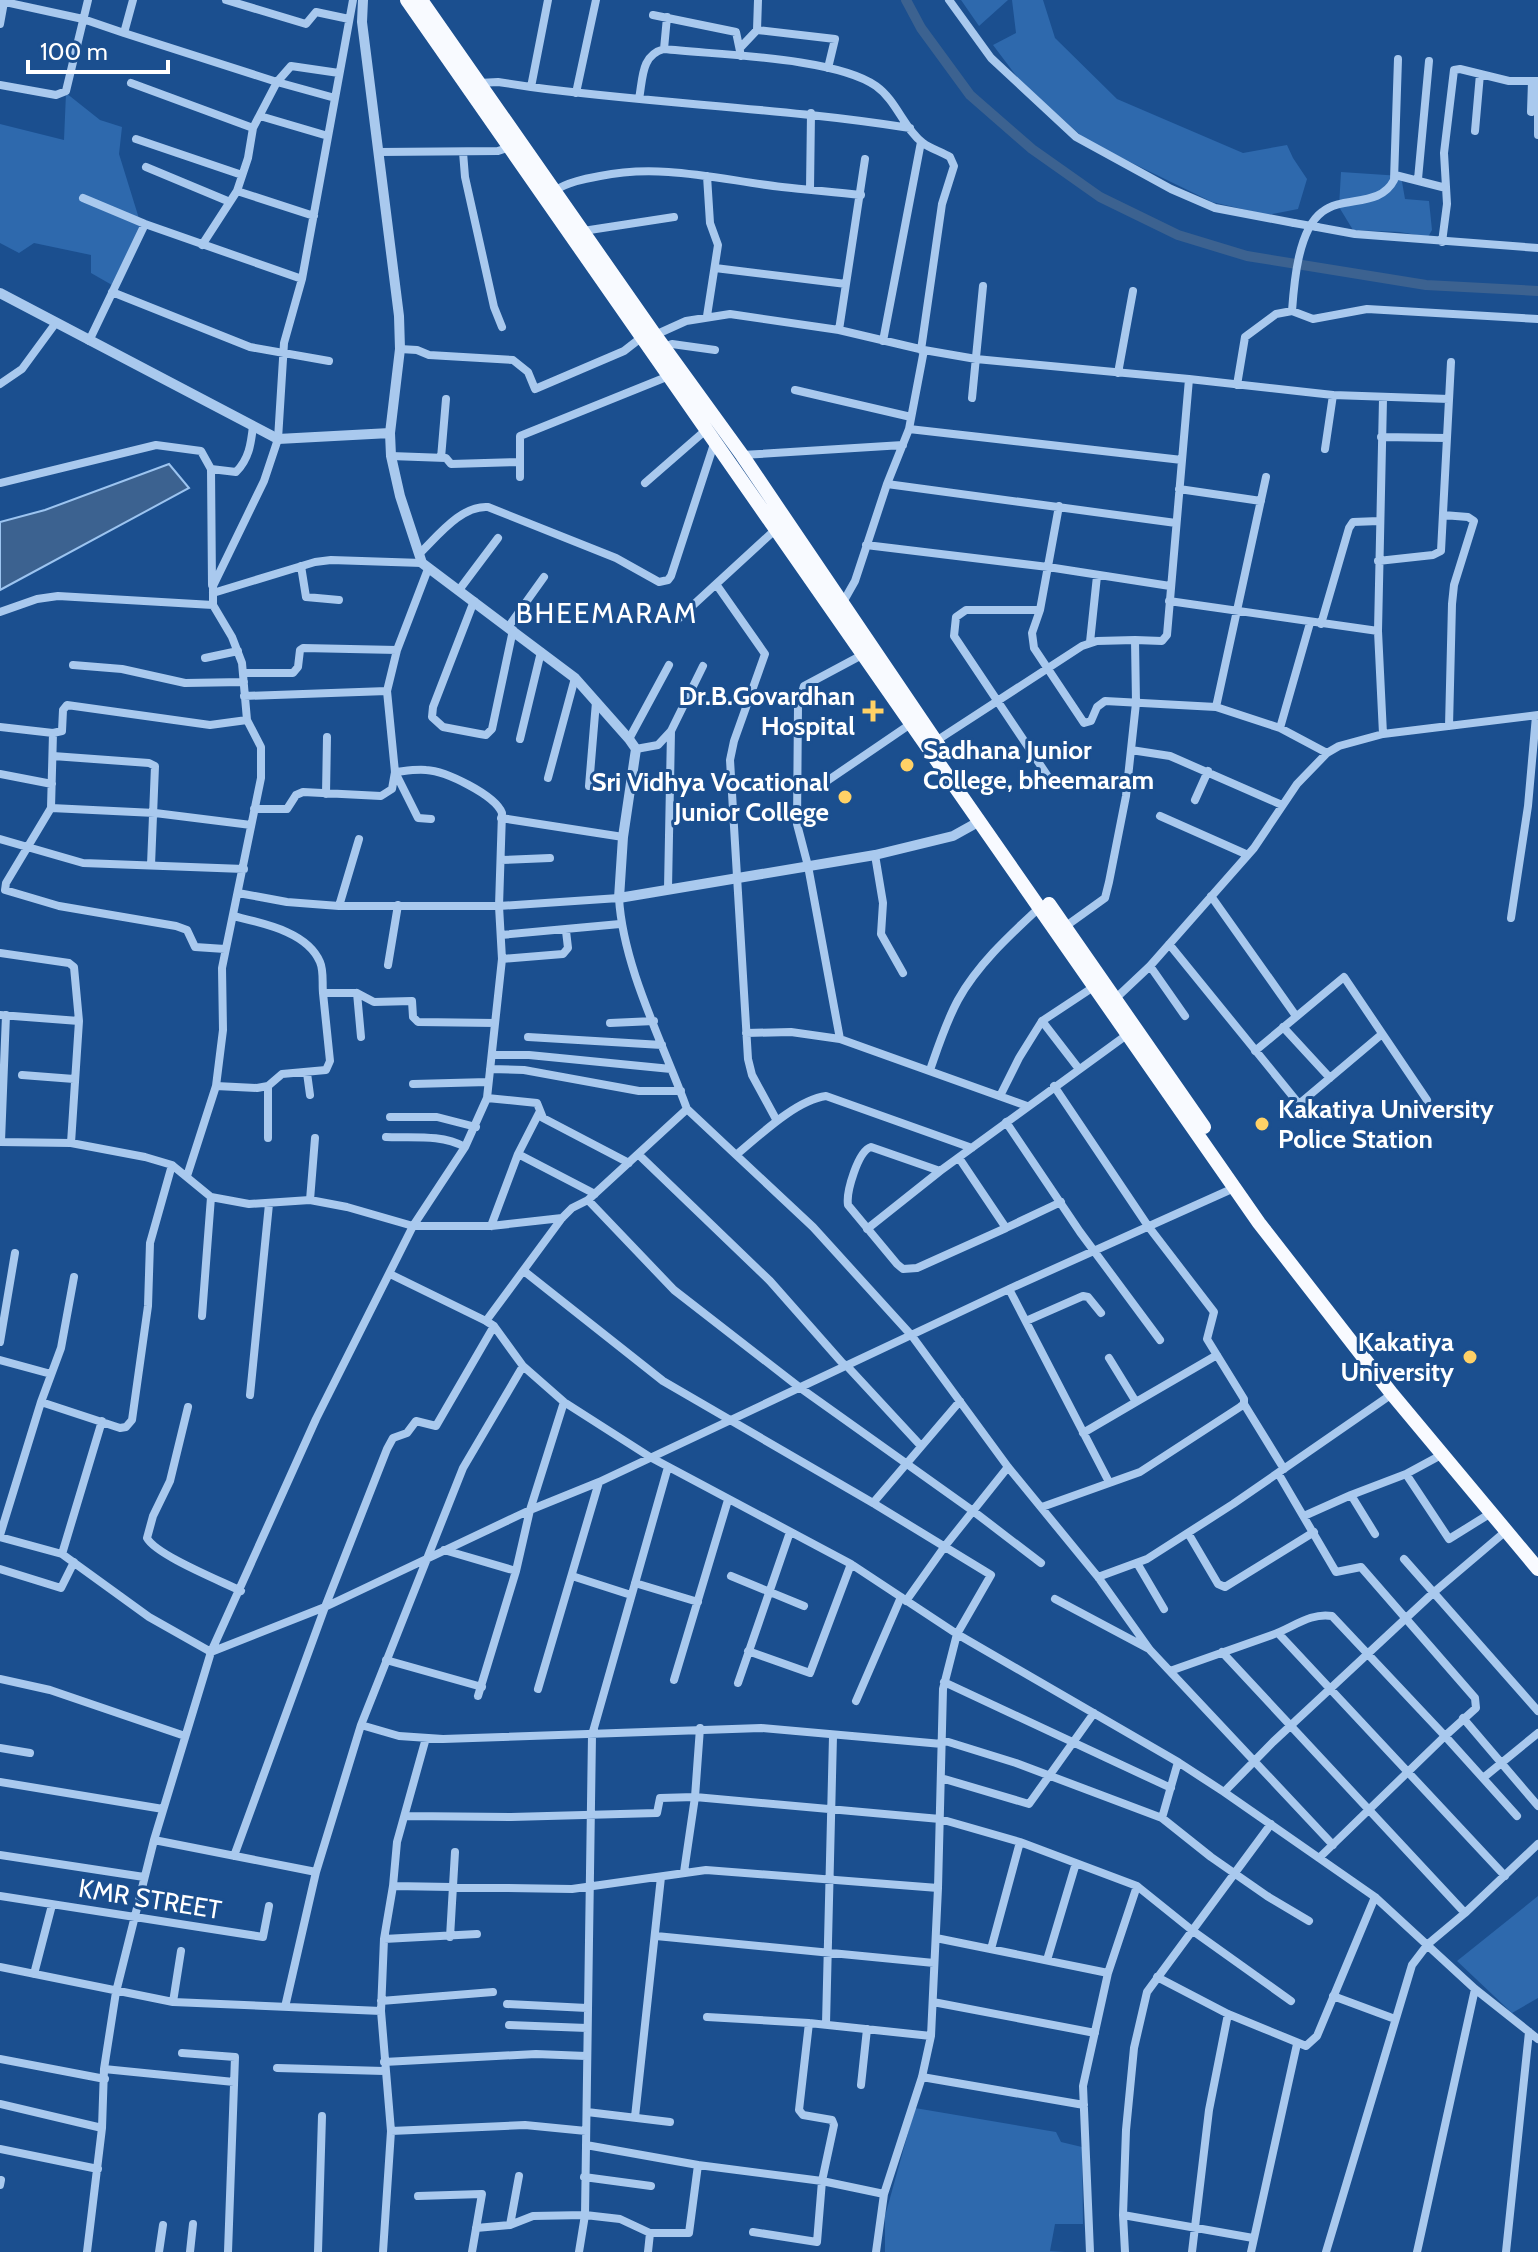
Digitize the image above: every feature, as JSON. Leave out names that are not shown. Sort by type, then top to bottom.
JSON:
[{"type":"highway","points":[[407,0],[510,147],[742,455],[839,608],[862,655],[1095,986],[1111,1001],[1265,1216],[1399,1388],[1538,1554]]},
{"type":"highway","points":[[428,4],[653,340],[669,376],[776,529],[839,608],[936,741],[1066,926],[1128,1034],[1234,1188],[1392,1394],[1538,1569]]},
{"type":"street","points":[[0,85],[56,95],[66,91],[88,0]]},
{"type":"street","points":[[124,33],[133,0]]},
{"type":"street","points":[[226,0],[306,24],[316,12],[349,19]]},
{"type":"street","points":[[213,590],[264,481],[278,439],[284,353],[302,279],[353,0]]},
{"type":"street","points":[[363,0],[362,22],[399,316],[400,349],[390,433],[391,456],[423,562],[575,678],[636,749],[623,837],[620,924],[687,1109],[813,1227],[912,1336],[1008,1467],[1098,1577],[1150,1650],[1333,1845]]},
{"type":"street","points":[[531,87],[548,0]]},
{"type":"street","points":[[576,93],[596,0]]},
{"type":"street","points":[[740,52],[757,30],[758,0]]},
{"type":"street","points":[[949,0],[991,58],[1076,137],[1171,189],[1215,208],[1355,234],[1538,248]]},
{"type":"street","points":[[0,24],[2,2],[24,3],[335,98]]},
{"type":"street","points":[[653,15],[736,32],[740,52]]},
{"type":"street","points":[[664,49],[667,17]]},
{"type":"street","points":[[757,30],[835,39],[828,68]]},
{"type":"street","points":[[639,99],[646,61],[654,52],[664,49],[740,52],[847,71],[875,85],[890,98],[921,142],[950,157],[954,166],[942,204],[909,429],[855,581],[839,608]]},
{"type":"street","points":[[1292,311],[1304,237],[1323,211],[1379,195],[1392,185],[1395,175],[1398,59]]},
{"type":"street","points":[[1418,179],[1429,61]]},
{"type":"street","points":[[202,245],[237,191],[253,128],[277,82],[291,66],[339,73]]},
{"type":"street","points":[[1442,242],[1447,213],[1444,153],[1452,74],[1457,69],[1509,81],[1536,81]]},
{"type":"street","points":[[1475,131],[1480,74]]},
{"type":"street","points":[[1531,112],[1536,81]]},
{"type":"street","points":[[1536,81],[1538,135]]},
{"type":"street","points":[[479,83],[498,82],[576,93],[811,113],[910,128]]},
{"type":"street","points":[[131,83],[253,128]]},
{"type":"street","points":[[810,189],[811,113]]},
{"type":"street","points":[[260,116],[328,136]]},
{"type":"street","points":[[136,139],[242,175]]},
{"type":"street","points":[[883,341],[921,142]]},
{"type":"street","points":[[379,152],[498,151],[510,147]]},
{"type":"street","points":[[463,152],[465,177],[494,307],[502,327]]},
{"type":"street","points":[[839,330],[865,159]]},
{"type":"street","points":[[146,167],[230,202]]},
{"type":"street","points":[[554,191],[574,182],[624,171],[675,171],[861,195]]},
{"type":"street","points":[[1395,175],[1446,188]]},
{"type":"street","points":[[707,176],[710,223],[718,245],[707,316]]},
{"type":"street","points":[[237,191],[314,216]]},
{"type":"street","points":[[83,198],[145,224],[302,279]]},
{"type":"street","points":[[582,232],[674,217]]},
{"type":"street","points":[[89,341],[145,224]]},
{"type":"street","points":[[715,268],[846,284]]},
{"type":"street","points":[[972,398],[983,286]]},
{"type":"street","points":[[1118,373],[1133,291]]},
{"type":"street","points":[[112,292],[250,347],[329,361]]},
{"type":"street","points":[[0,293],[278,439],[390,433]]},
{"type":"street","points":[[1237,385],[1245,337],[1276,314],[1292,311],[1319,319],[1367,309],[1538,319]]},
{"type":"street","points":[[400,349],[445,357],[513,360],[528,372],[535,389],[653,340],[670,326],[707,316],[730,314],[839,330],[976,359],[1333,395],[1449,399]]},
{"type":"street","points":[[0,384],[22,369],[55,324]]},
{"type":"street","points":[[653,340],[715,350]]},
{"type":"street","points":[[1378,561],[1438,554],[1442,547],[1451,362]]},
{"type":"street","points":[[520,477],[520,436],[669,376]]},
{"type":"street","points":[[936,741],[1090,642],[1165,639],[1189,379]]},
{"type":"street","points":[[795,390],[911,417]]},
{"type":"street","points":[[1325,449],[1333,395]]},
{"type":"street","points":[[441,458],[446,399]]},
{"type":"street","points":[[1383,399],[1378,561],[1383,734]]},
{"type":"street","points":[[211,469],[236,472],[244,464],[253,426]]},
{"type":"street","points":[[909,429],[1182,460]]},
{"type":"street","points":[[645,483],[711,435]]},
{"type":"street","points":[[254,809],[287,809],[299,794],[376,797],[386,795],[392,789],[395,772],[387,691],[397,650],[423,562],[465,512],[479,506],[488,507],[616,558],[664,582],[671,576],[711,435]]},
{"type":"street","points":[[1381,437],[1447,438]]},
{"type":"street","points":[[0,483],[156,445],[201,451],[211,469],[213,605],[238,651],[247,720],[261,747],[263,759],[244,869],[222,968],[223,1030],[216,1086],[187,1176]]},
{"type":"street","points":[[742,455],[903,445]]},
{"type":"street","points":[[391,456],[446,458],[451,464],[520,462]]},
{"type":"street","points":[[1216,707],[1266,477]]},
{"type":"street","points":[[887,484],[1176,523]]},
{"type":"street","points":[[1179,489],[1261,501]]},
{"type":"street","points":[[1059,506],[1032,642],[1084,723],[1091,721],[1100,703],[1216,707],[1280,728],[1327,753]]},
{"type":"street","points":[[1443,515],[1468,517],[1474,521],[1454,585],[1449,726]]},
{"type":"street","points":[[1321,624],[1349,528],[1353,522],[1379,521]]},
{"type":"street","points":[[678,619],[776,529]]},
{"type":"street","points":[[459,590],[498,538]]},
{"type":"street","points":[[866,545],[1048,567],[1170,586]]},
{"type":"street","points":[[213,590],[331,560],[423,562]]},
{"type":"street","points":[[301,566],[306,597],[339,600]]},
{"type":"street","points":[[1090,642],[1097,576]]},
{"type":"street","points":[[474,601],[433,707],[432,717],[438,724],[486,735],[492,729],[511,628],[544,577]]},
{"type":"street","points":[[716,584],[765,654],[730,760],[746,1033],[752,1075],[777,1121]]},
{"type":"street","points":[[0,612],[37,599],[58,596],[213,605]]},
{"type":"street","points":[[1169,601],[1378,631]]},
{"type":"street","points":[[1040,610],[966,610],[956,617],[954,636],[1055,787]]},
{"type":"street","points":[[1280,728],[1310,623]]},
{"type":"street","points":[[1066,926],[1105,898],[1126,796],[1136,703],[1135,640]]},
{"type":"street","points":[[73,665],[122,669],[185,683],[293,673],[298,667],[303,648],[397,650]]},
{"type":"street","points":[[205,658],[238,651]]},
{"type":"street","points":[[520,739],[541,652]]},
{"type":"street","points":[[840,1039],[808,866],[797,824],[799,695],[804,686],[862,655]]},
{"type":"street","points":[[629,739],[669,665]]},
{"type":"street","points":[[636,749],[658,745],[671,731],[703,666]]},
{"type":"street","points":[[548,778],[575,678]]},
{"type":"street","points":[[244,696],[387,691]]},
{"type":"street","points":[[589,786],[596,702]]},
{"type":"street","points":[[0,727],[53,733],[62,731],[63,710],[67,705],[210,725],[247,720]]},
{"type":"street","points":[[1111,1001],[1150,966],[1248,855],[1297,784],[1327,753],[1339,746],[1383,734],[1537,716],[1528,806],[1511,918]]},
{"type":"street","points":[[827,781],[912,723]]},
{"type":"street","points":[[668,889],[671,731]]},
{"type":"street","points":[[53,733],[51,808],[6,883],[5,890],[59,906],[176,926],[187,930],[195,947],[225,949]]},
{"type":"street","points":[[326,794],[327,737]]},
{"type":"street","points":[[1131,750],[1170,756],[1282,805]]},
{"type":"street","points":[[53,756],[153,764],[156,771],[151,865]]},
{"type":"street","points":[[87,2252],[102,2128],[104,2074],[116,1992],[154,1840],[211,1652],[316,1419],[413,1226],[465,1147],[487,1098],[502,959],[499,805],[494,799],[453,778],[425,769],[395,772]]},
{"type":"street","points":[[1195,800],[1208,771]]},
{"type":"street","points":[[395,772],[418,818],[431,819]]},
{"type":"street","points":[[0,774],[52,784]]},
{"type":"street","points":[[51,808],[155,813],[251,825]]},
{"type":"street","points":[[1160,816],[1248,855]]},
{"type":"street","points":[[501,818],[623,837]]},
{"type":"street","points":[[238,893],[287,902],[339,906],[499,906],[619,898],[875,855],[953,836],[980,821]]},
{"type":"street","points":[[0,839],[83,863],[244,869]]},
{"type":"street","points":[[339,906],[359,839]]},
{"type":"street","points":[[875,855],[883,903],[881,934],[903,973]]},
{"type":"street","points":[[501,860],[550,858]]},
{"type":"street","points":[[1211,896],[1296,1016]]},
{"type":"street","points":[[388,965],[398,905]]},
{"type":"street","points":[[930,1070],[957,1001],[1003,941],[1040,907]]},
{"type":"street","points":[[216,1086],[257,1088],[268,1086],[282,1074],[323,1071],[329,1066],[319,960],[293,935],[233,916]]},
{"type":"street","points":[[501,935],[620,924]]},
{"type":"street","points":[[502,959],[566,953],[566,931]]},
{"type":"street","points":[[1169,944],[1299,1104],[1382,1034]]},
{"type":"street","points":[[0,953],[72,964],[75,970],[79,1021],[71,1143]]},
{"type":"street","points":[[1150,966],[1185,1016]]},
{"type":"street","points":[[1255,1051],[1344,977],[1427,1100]]},
{"type":"street","points":[[1000,1096],[1042,1021],[1095,986]]},
{"type":"street","points":[[323,993],[357,993],[374,1002],[412,1001],[413,1017],[418,1022],[495,1023]]},
{"type":"street","points":[[357,993],[361,1037]]},
{"type":"street","points":[[79,1021],[3,1015],[0,1142],[71,1143],[145,1157],[172,1165],[211,1197],[249,1204],[310,1200],[413,1226],[491,1226],[562,1218]]},
{"type":"street","points":[[610,1023],[654,1021]]},
{"type":"street","points":[[1042,1021],[1079,1069]]},
{"type":"street","points":[[1283,1027],[1330,1078]]},
{"type":"street","points":[[746,1033],[791,1032],[840,1039],[1027,1106]]},
{"type":"street","points":[[867,1229],[1027,1106],[1128,1034]]},
{"type":"street","points":[[528,1037],[662,1045]]},
{"type":"street","points":[[492,1055],[529,1055],[671,1069]]},
{"type":"street","points":[[490,1069],[524,1070],[639,1091],[681,1091]]},
{"type":"street","points":[[307,1073],[310,1095]]},
{"type":"street","points":[[22,1075],[74,1079]]},
{"type":"street","points":[[413,1084],[488,1082]]},
{"type":"street","points":[[268,1086],[268,1138]]},
{"type":"street","points":[[1054,1086],[1148,1226],[1214,1312],[1207,1339],[1241,1392],[1244,1404],[1336,1572],[1361,1567],[1475,1698],[1476,1708],[1319,1858]]},
{"type":"street","points":[[736,1155],[777,1121],[817,1097],[832,1096],[972,1148]]},
{"type":"street","points":[[487,1098],[537,1103],[543,1118],[629,1163]]},
{"type":"street","points":[[234,1856],[325,1607],[390,1442],[407,1433],[416,1421],[436,1426],[490,1324],[562,1218],[572,1208],[592,1197],[687,1109]]},
{"type":"street","points":[[491,1226],[518,1154],[539,1113]]},
{"type":"street","points":[[390,1117],[437,1117],[476,1127]]},
{"type":"street","points":[[1006,1122],[1160,1340]]},
{"type":"street","points":[[386,1137],[440,1138],[465,1147]]},
{"type":"street","points":[[310,1200],[315,1138]]},
{"type":"street","points":[[940,1171],[871,1147],[866,1148],[847,1197],[851,1212],[897,1264],[909,1269],[1061,1202]]},
{"type":"street","points":[[518,1154],[592,1197],[674,1290],[799,1387],[1041,1563]]},
{"type":"street","points":[[638,1154],[770,1281],[921,1446]]},
{"type":"street","points":[[959,1158],[1006,1228]]},
{"type":"street","points":[[41,1402],[120,1428],[126,1427],[132,1420],[148,1306],[150,1243],[172,1165]]},
{"type":"street","points":[[211,1652],[325,1607],[425,1562],[443,1550],[599,1482],[1009,1289],[1234,1188]]},
{"type":"street","points":[[202,1316],[211,1197]]},
{"type":"street","points":[[250,1395],[269,1204]]},
{"type":"street","points":[[0,1342],[15,1253]]},
{"type":"street","points":[[524,1271],[663,1381],[991,1575],[957,1634],[944,1682],[931,2036],[922,2077],[884,2194],[876,2252]]},
{"type":"street","points":[[390,1274],[490,1324],[523,1366],[564,1402],[650,1457],[851,1564],[957,1634],[1224,1792],[1375,1897],[1475,1989],[1538,2039]]},
{"type":"street","points":[[74,1277],[61,1348],[0,1536],[62,1554],[149,1617],[211,1652]]},
{"type":"street","points":[[1009,1289],[1109,1482]]},
{"type":"street","points":[[1026,1321],[1083,1296],[1088,1297],[1101,1313]]},
{"type":"street","points":[[1083,1433],[1217,1355]]},
{"type":"street","points":[[1109,1358],[1136,1402]]},
{"type":"street","points":[[0,1360],[51,1374]]},
{"type":"street","points":[[285,2007],[316,1872],[361,1725],[463,1468],[523,1366]]},
{"type":"street","points":[[1098,1577],[1137,1563],[1188,1533],[1392,1394]]},
{"type":"street","points":[[873,1503],[960,1401]]},
{"type":"street","points":[[478,1696],[564,1402]]},
{"type":"street","points":[[1042,1507],[1140,1472],[1244,1404]]},
{"type":"street","points":[[188,1407],[170,1481],[153,1516],[147,1538],[177,1559],[241,1591]]},
{"type":"street","points":[[62,1554],[102,1421]]},
{"type":"street","points":[[1304,1516],[1406,1474],[1443,1454]]},
{"type":"street","points":[[579,2252],[585,2215],[592,1735],[668,1467]]},
{"type":"street","points":[[856,1701],[904,1599],[1008,1467]]},
{"type":"street","points":[[1406,1474],[1449,1539],[1491,1513]]},
{"type":"street","points":[[538,1689],[599,1482]]},
{"type":"street","points":[[1351,1495],[1375,1534]]},
{"type":"street","points":[[674,1680],[728,1500]]},
{"type":"street","points":[[1224,1792],[1253,1761],[1433,1593],[1506,1531]]},
{"type":"street","points":[[738,1683],[790,1532]]},
{"type":"street","points":[[1188,1533],[1218,1584],[1225,1587],[1314,1532]]},
{"type":"street","points":[[443,1550],[516,1571]]},
{"type":"street","points":[[1404,1559],[1538,1711]]},
{"type":"street","points":[[0,1569],[61,1588],[74,1562]]},
{"type":"street","points":[[1137,1563],[1164,1609]]},
{"type":"street","points":[[748,1651],[810,1673],[851,1564]]},
{"type":"street","points":[[572,1576],[631,1595]]},
{"type":"street","points":[[731,1576],[804,1606]]},
{"type":"street","points":[[635,1583],[698,1602]]},
{"type":"street","points":[[1055,1599],[1150,1650]]},
{"type":"street","points":[[1170,1671],[1278,1633],[1312,1617],[1323,1614],[1332,1616],[1517,1816]]},
{"type":"street","points":[[1278,1633],[1505,1876]]},
{"type":"street","points":[[1222,1652],[1465,1913]]},
{"type":"street","points":[[386,1660],[482,1687]]},
{"type":"street","points":[[0,1679],[50,1690],[185,1736]]},
{"type":"street","points":[[944,1682],[1171,1788]]},
{"type":"street","points":[[941,1778],[1029,1804],[1094,1713]]},
{"type":"street","points":[[1463,1718],[1538,1806]]},
{"type":"street","points":[[361,1725],[399,1736],[426,1738],[761,1728],[833,1736],[942,1742],[981,1750],[1162,1818],[1211,1857],[1309,1921]]},
{"type":"street","points":[[684,1872],[695,1797],[700,1728]]},
{"type":"street","points":[[1483,1778],[1538,1733]]},
{"type":"street","points":[[826,2024],[833,1736]]},
{"type":"street","points":[[383,2252],[391,2131],[381,2006],[384,1939],[397,1842],[426,1738]]},
{"type":"street","points":[[0,1748],[30,1753]]},
{"type":"street","points":[[1162,1818],[1178,1762]]},
{"type":"street","points":[[0,1782],[163,1809]]},
{"type":"street","points":[[406,1816],[657,1813],[660,1798],[695,1797],[940,1819],[1020,1842],[1137,1886],[1193,1931],[1291,2001]]},
{"type":"street","points":[[1125,2252],[1126,2130],[1134,2048],[1147,1992],[1271,1824]]},
{"type":"street","points":[[154,1840],[316,1872]]},
{"type":"street","points":[[991,1949],[1020,1842]]},
{"type":"street","points":[[1326,2252],[1412,1965],[1428,1944],[1538,1844]]},
{"type":"street","points":[[450,1937],[455,1852]]},
{"type":"street","points":[[0,1855],[144,1877]]},
{"type":"street","points":[[1047,1960],[1076,1863]]},
{"type":"street","points":[[393,1886],[572,1889],[706,1870],[938,1888]]},
{"type":"street","points":[[635,2117],[661,1877]]},
{"type":"street","points":[[1090,2252],[1083,2086],[1108,1973],[1137,1886]]},
{"type":"street","name":"KMR STREET","points":[[0,1896],[263,1937],[269,1906]]},
{"type":"street","points":[[1157,1977],[1228,2014],[1306,2046],[1317,2036],[1375,1897]]},
{"type":"street","points":[[34,1974],[52,1905]]},
{"type":"street","points":[[384,1939],[477,1934]]},
{"type":"street","points":[[656,1936],[934,1963]]},
{"type":"street","points":[[936,1938],[1108,1973]]},
{"type":"street","points":[[173,2002],[181,1951]]},
{"type":"street","points":[[0,1967],[173,2002],[285,2007],[381,2006],[493,1992]]},
{"type":"street","points":[[1417,2252],[1475,1989]]},
{"type":"street","points":[[1333,1996],[1395,2019]]},
{"type":"street","points":[[933,2002],[1095,2033]]},
{"type":"street","points":[[507,2004],[587,2008]]},
{"type":"street","points":[[1192,2252],[1209,2110],[1228,2014]]},
{"type":"street","points":[[707,2017],[826,2024],[931,2036]]},
{"type":"street","points":[[753,2232],[817,2247],[822,2181],[833,2122],[803,2115],[798,2106],[809,2023]]},
{"type":"street","points":[[509,2025],[587,2028]]},
{"type":"street","points":[[861,2085],[867,2029]]},
{"type":"street","points":[[1506,2252],[1529,2032]]},
{"type":"street","points":[[1251,2252],[1297,2044]]},
{"type":"street","points":[[182,2053],[235,2057],[228,2252]]},
{"type":"street","points":[[277,2068],[384,2066],[536,2054],[586,2056]]},
{"type":"street","points":[[0,2059],[104,2074],[234,2082]]},
{"type":"street","points":[[922,2077],[1084,2105]]},
{"type":"street","points":[[0,2104],[102,2128]]},
{"type":"street","points":[[587,2112],[670,2122]]},
{"type":"street","points":[[318,2252],[322,2116]]},
{"type":"street","points":[[391,2131],[525,2125],[586,2131]]},
{"type":"street","points":[[586,2145],[698,2165],[822,2181],[884,2194]]},
{"type":"street","points":[[0,2149],[98,2169]]},
{"type":"street","points":[[476,2228],[510,2225],[533,2216],[585,2215],[620,2219],[650,2233],[689,2233],[698,2165]]},
{"type":"street","points":[[510,2225],[519,2176]]},
{"type":"street","points":[[584,2177],[651,2186]]},
{"type":"street","points":[[418,2196],[482,2194],[472,2252]]},
{"type":"street","points":[[1123,2215],[1253,2238]]},
{"type":"street","points":[[190,2252],[193,2224]]},
{"type":"street","points":[[159,2252],[163,2225]]},
{"type":"street","points":[[648,2252],[650,2233]]},
{"type":"shaded area","points":[[961,0],[1008,0],[979,26]]},
{"type":"shaded area","points":[[1012,0],[1043,0],[1055,38],[1117,99],[1243,153],[1287,145],[1307,179],[1298,209],[1268,215],[1212,202],[1087,141],[1020,81],[993,45],[1016,33]]},
{"type":"shaded area","points":[[66,93],[100,120],[122,127],[119,154],[141,225],[112,285],[91,273],[91,255],[34,243],[19,253],[0,243],[0,124],[64,140]]},
{"type":"shaded area","points":[[1341,172],[1401,176],[1405,199],[1429,201],[1432,230],[1428,237],[1353,230],[1339,207]]},
{"type":"shaded area","points":[[169,464],[189,488],[0,590],[0,522],[45,510]]},
{"type":"shaded area","points":[[1538,1896],[1538,1998],[1512,2013],[1457,1961]]},
{"type":"shaded area","points":[[915,2108],[1056,2132],[1061,2142],[1082,2147],[1083,2224],[1055,2224],[1050,2251],[1065,2252],[885,2252],[885,2216]]},
{"type":"waterway","points":[[906,0],[921,28],[970,95],[1032,149],[1100,197],[1178,235],[1247,256],[1426,285],[1538,291]]},
{"type":"place","name":"Dr.B.Govardhan Hospital","points":[[873,711]]},
{"type":"place","name":"Sadhana Junior College, bheemaram","points":[[907,765]]},
{"type":"place","name":"Sri Vidhya Vocational Junior College","points":[[845,797]]},
{"type":"place","name":"Kakatiya University Police Station","points":[[1262,1124]]},
{"type":"place","name":"Kakatiya University","points":[[1470,1357]]},
{"type":"district","name":"BHEEMARAM","points":[[607,613]]}]
